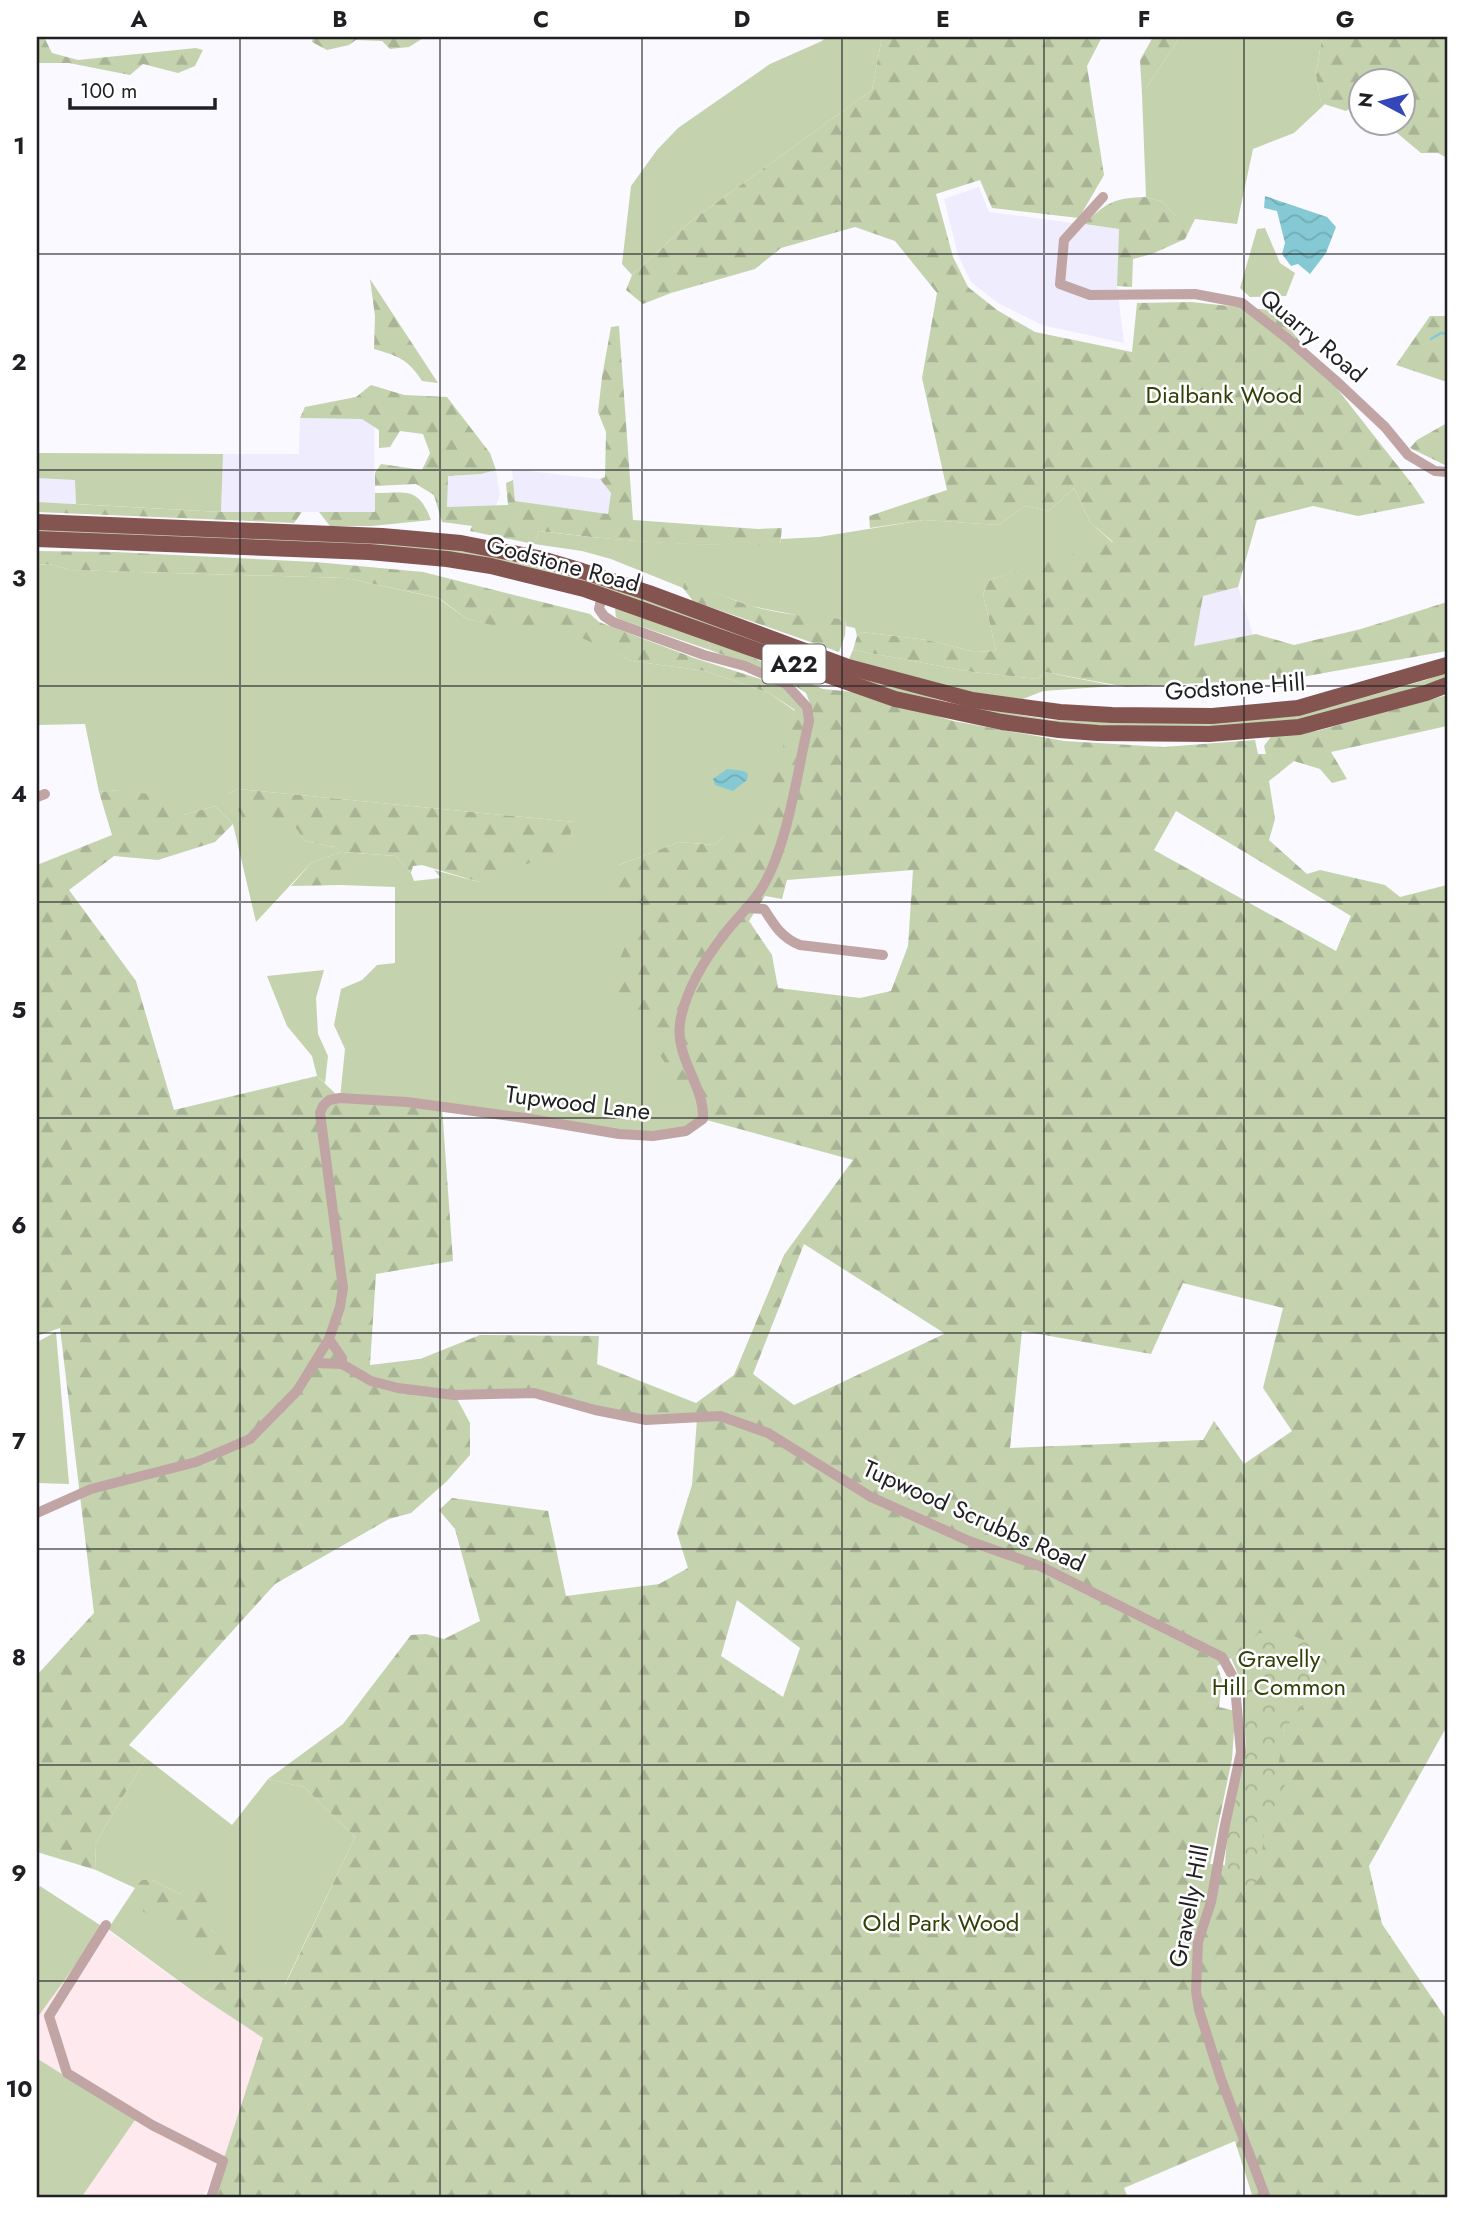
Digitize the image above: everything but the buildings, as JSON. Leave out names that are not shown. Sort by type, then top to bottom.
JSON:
[{"type":"highway","name":"Godstone Road","points":[[37,522],[382,536],[461,543],[538,558],[649,593],[848,667],[961,697],[1021,706]]},
{"type":"highway","name":"Godstone Road","points":[[37,539],[355,551],[447,558],[536,575],[602,595],[895,699],[991,720],[1059,730]]},
{"type":"highway","name":"Godstone Hill","points":[[1021,706],[1060,712],[1212,716],[1298,708],[1447,666]]},
{"type":"highway","name":"Godstone Hill","points":[[1059,730],[1209,734],[1299,727],[1447,685]]},
{"type":"street","name":"Quarry Road","points":[[1103,197],[1064,240],[1060,284],[1090,295],[1195,294],[1242,303],[1335,380],[1385,427],[1408,455],[1436,471],[1447,472]]},
{"type":"street","name":"Tupwood Lane","points":[[37,1513],[91,1489],[197,1462],[238,1445],[273,1417],[297,1391],[329,1339],[340,1307],[343,1288],[321,1119],[323,1106],[329,1100],[340,1098],[394,1102],[525,1118],[619,1134],[653,1136],[686,1131],[704,1119],[704,1107],[685,1063],[680,1032],[681,1017],[688,993],[711,952],[761,890],[786,828],[809,721],[807,707],[786,684],[745,666],[704,655],[613,622],[599,609],[602,595]]},
{"type":"street","points":[[746,908],[764,909],[775,927],[788,940],[800,945],[883,955]]},
{"type":"street","points":[[316,1363],[342,1364],[342,1358],[329,1339]]},
{"type":"street","name":"Tupwood Scrubbs Road","points":[[342,1364],[371,1381],[398,1388],[454,1395],[534,1393],[595,1410],[646,1420],[720,1416],[768,1433],[871,1497],[969,1541],[1040,1566],[1222,1657]]},
{"type":"street","name":"Gravelly Hill","points":[[1222,1657],[1235,1687],[1241,1752],[1211,1902],[1198,1942],[1196,1991],[1199,2010],[1222,2079],[1266,2198]]},
{"type":"street","points":[[106,1925],[49,2016],[67,2073],[152,2125],[223,2161],[211,2198]]},
{"type":"shaded area","points":[[979,187],[989,212],[1119,229],[1117,286],[1124,343],[1042,325],[998,303],[971,282],[958,255],[944,199]]},
{"type":"shaded area","points":[[300,418],[374,419],[375,512],[221,512],[223,454],[299,454]]},
{"type":"shaded area","points":[[512,469],[600,479],[611,493],[609,514],[515,501]]},
{"type":"shaded area","points":[[496,470],[500,494],[496,506],[447,507],[447,476],[481,474]]},
{"type":"shaded area","points":[[37,478],[75,479],[76,504],[37,502]]},
{"type":"shaded area","points":[[1238,587],[1253,635],[1194,647],[1203,595]]},
{"type":"shaded area","points":[[103,1927],[263,2038],[223,2161],[202,2198],[81,2198],[135,2120],[38,2059],[37,2018]]},
{"type":"green space","points":[[37,37],[44,37],[52,53],[78,60],[196,48],[203,50],[195,66],[178,73],[143,64],[130,75],[69,63],[37,63]]},
{"type":"green space","points":[[313,37],[425,37],[409,47],[390,49],[382,41],[356,40],[349,45],[327,50],[312,42]]},
{"type":"green space","points":[[826,37],[882,37],[872,90],[691,221],[632,275],[622,264],[631,186],[657,150],[678,128],[770,64]]},
{"type":"green space","name":"Dialbank Wood","points":[[882,37],[1102,37],[1087,66],[1104,175],[1079,218],[992,208],[980,180],[936,194],[953,257],[968,287],[997,310],[1035,332],[1132,352],[1137,303],[1191,302],[1276,311],[1425,503],[1358,516],[1313,506],[1257,520],[1238,587],[1203,596],[1194,646],[1256,634],[1294,645],[1361,629],[1447,602],[1447,651],[1296,678],[1126,687],[1045,672],[1038,679],[973,672],[853,650],[857,636],[862,632],[927,640],[975,652],[996,651],[983,594],[989,580],[1113,542],[1090,522],[1074,488],[1049,511],[1025,506],[998,525],[924,520],[870,528],[869,516],[947,490],[922,378],[937,293],[895,241],[855,227],[781,248],[755,269],[671,293],[643,304],[626,290],[632,275],[691,221],[872,90]]},
{"type":"green space","points":[[1153,37],[1180,37],[1142,94],[1140,60]]},
{"type":"green space","points":[[1180,37],[1322,37],[1316,75],[1321,102],[1325,104],[1294,133],[1253,149],[1237,224],[1195,219],[1194,216],[1176,216],[1163,202],[1146,197],[1142,94]]},
{"type":"green space","points":[[1322,37],[1447,37],[1447,158],[1438,153],[1421,153],[1401,136],[1418,136],[1418,66],[1348,66],[1346,111],[1321,103],[1316,75]]},
{"type":"green space","points":[[1146,197],[1163,202],[1176,216],[1194,216],[1195,219],[1185,239],[1152,254],[1133,259],[1132,287],[1117,286],[1119,229],[1084,224],[1112,203]]},
{"type":"green space","points":[[1265,228],[1280,263],[1295,273],[1286,296],[1250,297],[1240,288],[1257,229]]},
{"type":"green space","points":[[370,279],[438,383],[422,381],[402,359],[374,349],[375,316]]},
{"type":"green space","points":[[1430,316],[1447,316],[1447,382],[1396,365]]},
{"type":"green space","points":[[619,326],[633,520],[758,529],[782,528],[780,545],[660,542],[539,531],[534,544],[470,531],[472,526],[442,522],[434,495],[416,484],[375,486],[375,473],[381,464],[422,470],[430,453],[423,434],[400,431],[390,447],[379,448],[379,430],[362,419],[300,418],[305,407],[356,397],[371,385],[404,395],[447,397],[490,453],[496,470],[481,474],[448,476],[447,507],[508,505],[506,483],[513,480],[515,501],[608,514],[611,493],[600,479],[605,477],[606,432],[598,412],[611,327]]},
{"type":"green space","points":[[1447,423],[1447,466],[1410,448],[1417,440]]},
{"type":"green space","points":[[37,453],[223,454],[221,512],[76,504],[75,480],[37,478]]},
{"type":"green space","points":[[1074,488],[1090,522],[1113,543],[989,580],[983,594],[996,651],[975,652],[927,640],[862,632],[857,636],[855,628],[846,626],[846,619],[806,617],[751,606],[684,581],[683,588],[611,559],[582,551],[534,544],[539,531],[599,538],[750,545],[780,544],[781,539],[819,537],[924,520],[998,525],[1025,506],[1049,511]]},
{"type":"green space","points":[[375,493],[410,494],[421,501],[431,520],[372,526],[330,526],[319,512],[375,512]]},
{"type":"green space","points":[[37,502],[221,512],[302,512],[294,523],[37,512]]},
{"type":"green space","points":[[37,529],[363,540],[436,547],[524,561],[629,593],[946,702],[1051,720],[1102,722],[1330,707],[1447,672],[1447,678],[1405,693],[1309,718],[1258,724],[1187,728],[1049,723],[914,699],[498,560],[37,534]]},
{"type":"green space","name":"Old Park Wood","points":[[37,551],[315,562],[423,572],[590,614],[599,622],[694,658],[782,686],[803,707],[804,722],[795,766],[803,761],[812,709],[806,693],[783,678],[710,650],[707,637],[823,689],[863,693],[953,721],[1064,741],[1164,747],[1255,740],[1258,754],[1266,754],[1264,746],[1273,734],[1317,731],[1447,695],[1447,726],[1331,752],[1347,779],[1332,783],[1320,769],[1294,761],[1269,781],[1275,819],[1269,840],[1307,874],[1320,870],[1385,885],[1400,897],[1447,885],[1447,1726],[1369,1866],[1382,1924],[1447,2020],[1447,2198],[1253,2198],[1235,2141],[1124,2188],[1128,2198],[206,2198],[223,2161],[263,2038],[201,1997],[223,1980],[228,1965],[141,1910],[135,1888],[142,1880],[152,1880],[180,1894],[191,1882],[219,1905],[210,1929],[285,1985],[355,1837],[304,1787],[268,1779],[343,1724],[411,1635],[426,1634],[444,1639],[480,1621],[455,1529],[439,1510],[452,1498],[548,1511],[566,1596],[659,1584],[688,1568],[677,1533],[692,1485],[697,1419],[646,1420],[534,1393],[455,1395],[470,1423],[470,1455],[447,1481],[411,1513],[389,1519],[275,1584],[129,1745],[146,1758],[95,1844],[96,1870],[37,1852],[37,1675],[94,1613],[60,1328],[37,1336],[37,865],[112,835],[99,792],[118,790],[163,796],[183,815],[215,806],[233,824],[215,842],[158,860],[114,856],[69,890],[136,981],[174,1110],[317,1076],[340,1098],[442,1107],[453,1261],[376,1274],[370,1365],[420,1359],[480,1335],[599,1336],[597,1364],[696,1403],[734,1375],[784,1255],[853,1160],[703,1119],[611,983],[641,904],[611,885],[619,865],[679,842],[714,845],[765,802],[795,710],[769,693],[705,671],[632,661],[569,632],[519,632],[467,619],[439,598],[346,578],[70,570],[49,564],[37,565]],"holes":[[[1176,811],[1351,916],[1336,951],[1154,850]],[[913,870],[908,946],[891,991],[860,998],[778,988],[772,955],[749,921],[765,896],[782,899],[787,880]],[[804,1244],[944,1333],[794,1405],[753,1374]],[[1183,1283],[1283,1308],[1263,1388],[1292,1431],[1244,1464],[1214,1421],[1203,1440],[1010,1448],[1022,1331],[1151,1354]],[[737,1600],[800,1648],[783,1697],[721,1656]],[[1242,1652],[1285,1728],[1264,1830],[1245,1892],[1225,1865],[1210,1864],[1239,1712],[1219,1707],[1222,1680],[1217,1666]]]},
{"type":"green space","points":[[49,564],[70,570],[346,578],[438,598],[467,619],[519,631],[569,631],[632,661],[705,671],[769,693],[795,711],[766,802],[714,845],[679,842],[619,865],[641,904],[703,1119],[686,1131],[619,1134],[340,1098],[345,1049],[334,1025],[341,989],[362,980],[377,965],[395,963],[395,887],[341,885],[341,852],[311,863],[256,922],[233,824],[215,806],[183,815],[118,790],[99,792],[85,724],[37,725],[37,565]],"holes":[[[238,789],[575,822],[479,882],[434,870],[441,878],[414,881],[411,873],[396,856],[342,852],[334,847],[305,841],[295,827],[229,793]]]},
{"type":"green space","points":[[684,581],[763,609],[846,619],[845,635],[839,652],[693,601],[683,588]]},
{"type":"green space","points":[[619,606],[707,637],[710,650],[622,620],[616,617],[615,609]]},
{"type":"green space","points":[[853,650],[973,672],[1038,679],[1045,672],[1115,686],[1043,691],[1023,699],[979,696],[848,661]]},
{"type":"green space","points":[[238,789],[575,822],[564,850],[479,882],[422,865],[413,866],[411,873],[396,856],[342,852],[341,885],[291,886],[311,863],[341,852],[334,847],[305,841],[295,827],[243,819],[229,793]]},
{"type":"green space","points":[[324,970],[316,998],[318,1034],[328,1056],[325,1083],[317,1076],[312,1056],[287,1026],[267,976]]},
{"type":"green space","points":[[56,1332],[69,1484],[37,1483],[37,1342]]},
{"type":"green space","name":"Gravelly Hill Common","points":[[1259,1633],[1291,1635],[1325,1649],[1328,1676],[1285,1728],[1278,1767],[1288,1795],[1264,1830],[1260,1878],[1244,1892],[1225,1865],[1227,1835],[1246,1750],[1242,1683],[1231,1658],[1242,1652]]},
{"type":"green space","points":[[146,1758],[232,1825],[268,1779],[304,1787],[355,1837],[284,1986],[210,1929],[191,1883],[180,1894],[152,1880],[142,1910],[229,1965],[223,1980],[201,1997],[108,1929],[135,1888],[96,1870],[95,1844]]},
{"type":"green space","points":[[40,1886],[103,1927],[37,2018],[37,1889]]},
{"type":"green space","points":[[37,2043],[38,2059],[135,2120],[81,2198],[40,2198],[37,2195]]},
{"type":"water","points":[[1265,196],[1327,217],[1336,227],[1326,253],[1310,274],[1298,264],[1291,266],[1282,254],[1285,243],[1277,211],[1264,208]]},
{"type":"water","points":[[727,769],[744,771],[748,774],[747,780],[733,791],[715,785],[713,779]]},
{"type":"waterway","points":[[1431,339],[1441,333],[1447,334]]}]
